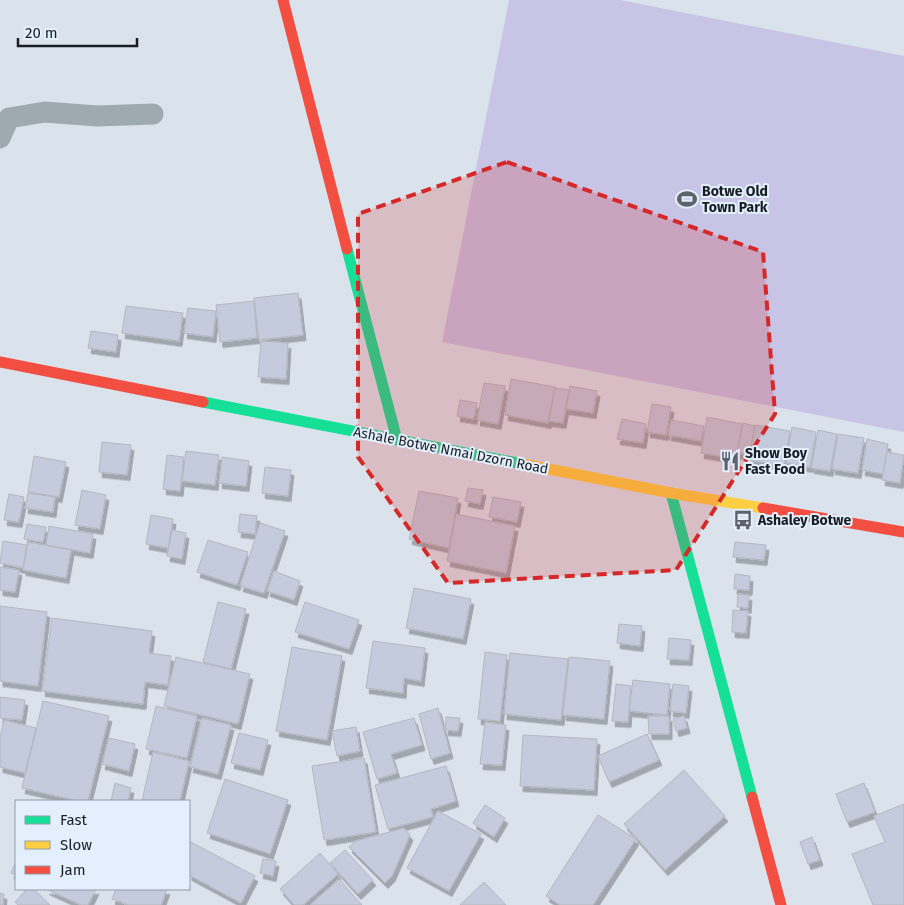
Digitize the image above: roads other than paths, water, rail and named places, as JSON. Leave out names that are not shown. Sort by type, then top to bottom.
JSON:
[{"type":"main road","points":[[283,0],[397,440]]},
{"type":"main road","name":"Ashale Botwe Nmai Dzorn Road","points":[[0,362],[670,493],[904,532]]},
{"type":"main road","points":[[670,493],[781,905]]},
{"type":"lane","points":[[0,138],[9,118],[45,112],[97,116],[153,114]]},
{"type":"place","name":"Botwe Old Town Park","points":[[687,199]]},
{"type":"place","name":"Show Boy Fast Food","points":[[730,461]]},
{"type":"place","name":"Ashaley Botwe","points":[[743,520]]}]
